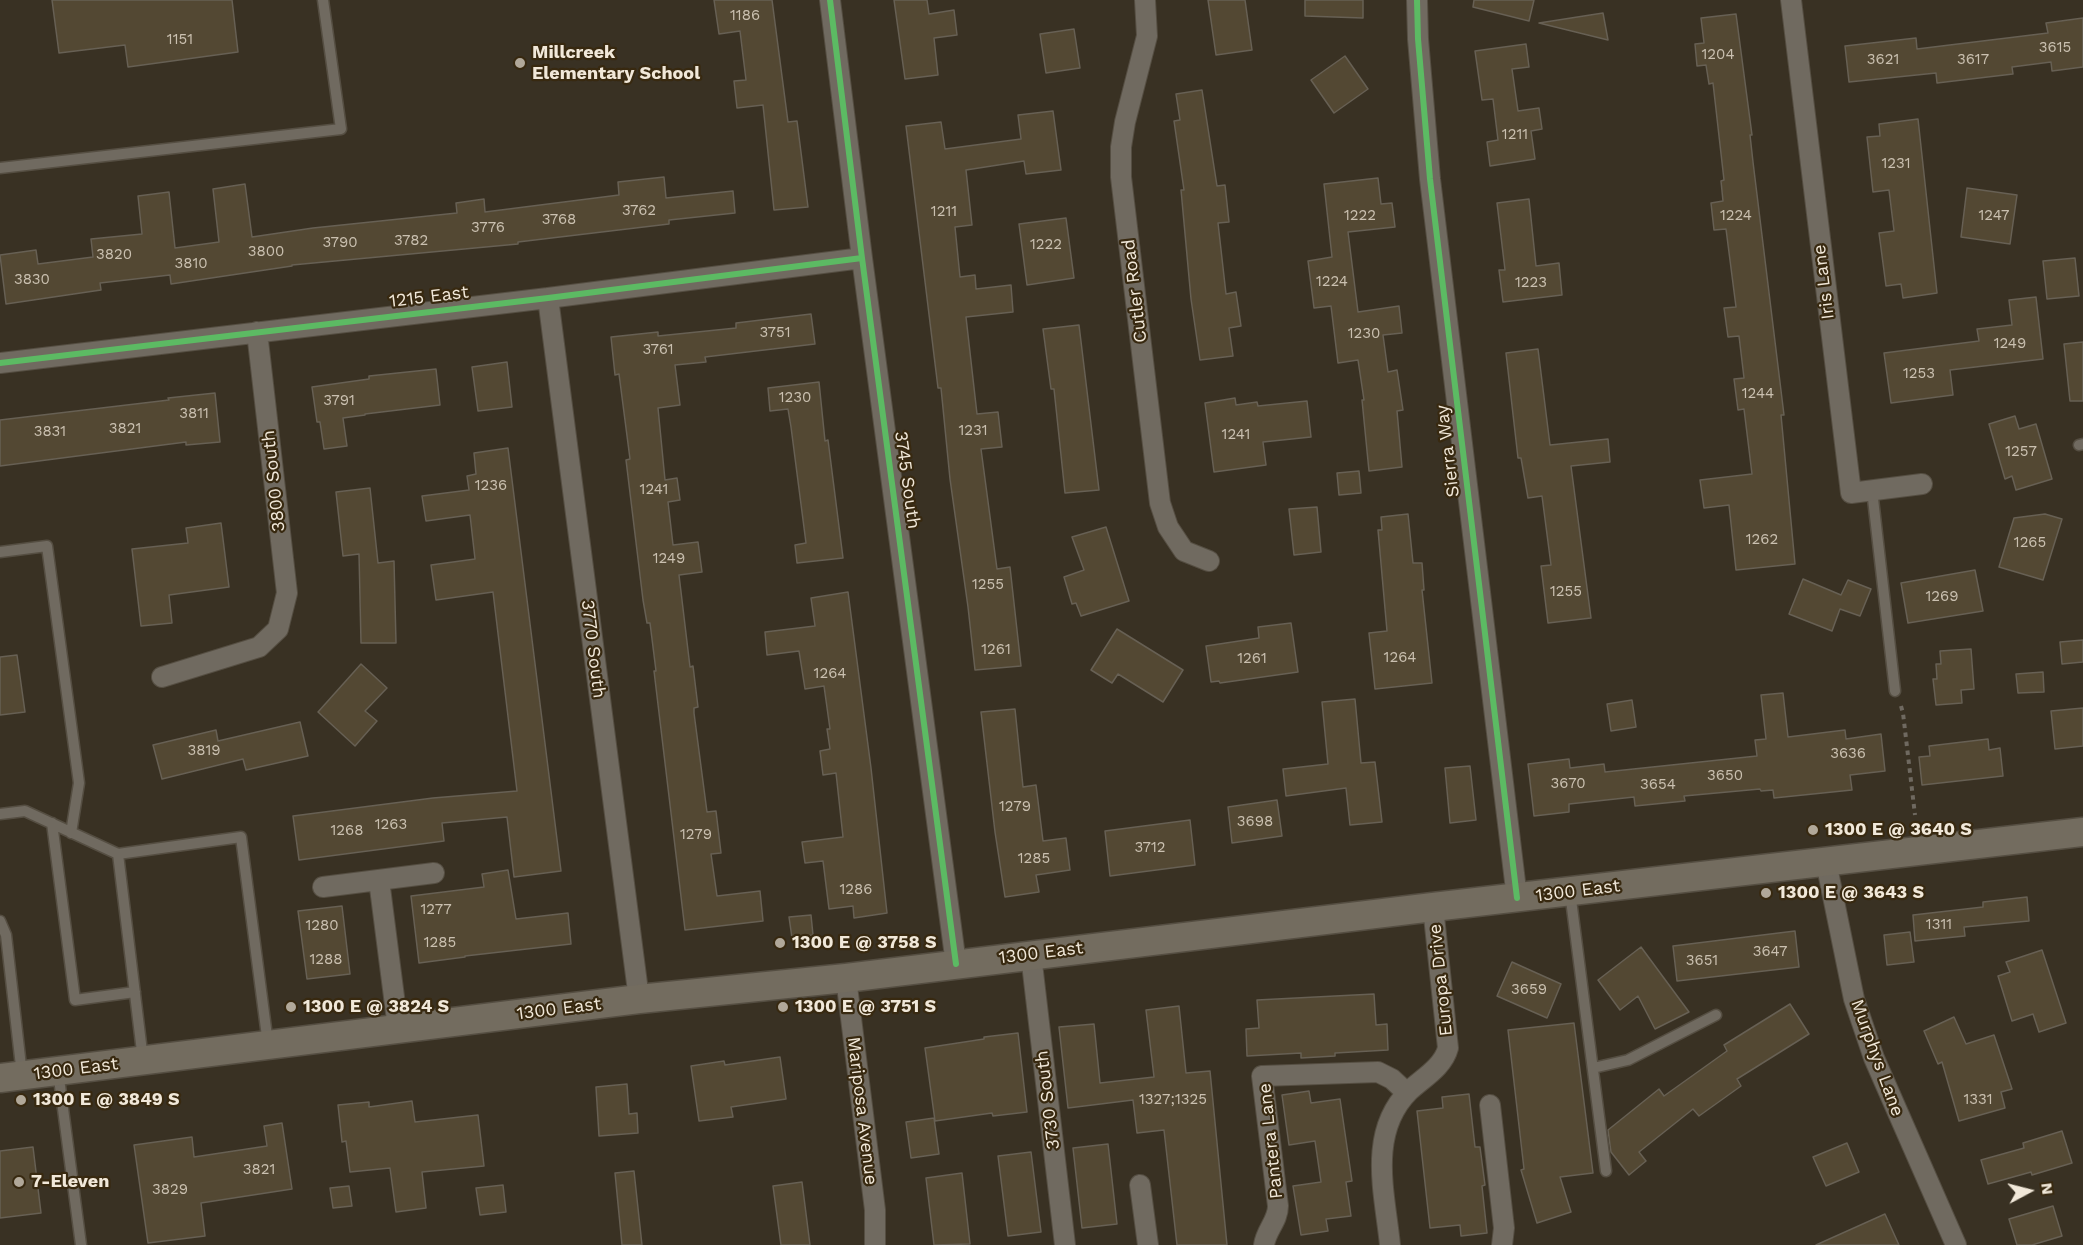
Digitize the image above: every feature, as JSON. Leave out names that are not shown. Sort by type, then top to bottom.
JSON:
[{"type":"main road","name":"1300 East","points":[[11,1077],[639,999],[846,978],[1432,907],[2083,832]]},
{"type":"street","name":"3745 South","points":[[830,0],[956,964]]},
{"type":"street","name":"Cutler Road","points":[[1145,0],[1147,36],[1125,122],[1121,147],[1121,177],[1160,504],[1168,527],[1184,550],[1209,561]]},
{"type":"street","name":"Sierra Way","points":[[1417,0],[1418,39],[1430,179],[1517,898]]},
{"type":"street","name":"Iris Lane","points":[[1791,0],[1851,493],[1922,484]]},
{"type":"street","name":"1215 East","points":[[0,363],[862,258]]},
{"type":"street","name":"3770 South","points":[[548,298],[639,999]]},
{"type":"street","name":"3800 South","points":[[162,677],[260,647],[278,629],[287,592],[257,332]]},
{"type":"street","name":"Murphys Lane","points":[[1826,862],[1854,999],[1874,1058],[1956,1245]]},
{"type":"street","points":[[323,887],[434,873]]},
{"type":"street","points":[[379,880],[398,1028]]},
{"type":"street","name":"Europa Drive","points":[[1390,1245],[1381,1164],[1384,1135],[1407,1093],[1440,1064],[1448,1048],[1432,907]]},
{"type":"street","name":"3730 South","points":[[1031,955],[1065,1245]]},
{"type":"street","name":"Mariposa Avenue","points":[[846,978],[874,1210],[875,1245]]},
{"type":"street","name":"Pantera Lane","points":[[1264,1245],[1278,1206],[1262,1076],[1378,1072],[1392,1079],[1407,1093]]},
{"type":"street","points":[[1490,1105],[1504,1228],[1502,1245]]},
{"type":"street","points":[[1140,1185],[1148,1245]]},
{"type":"lane","points":[[0,168],[341,129],[323,0]]},
{"type":"lane","points":[[1872,490],[1896,691]]},
{"type":"lane","points":[[0,552],[47,546],[79,783],[71,832]]},
{"type":"lane","points":[[0,814],[25,811],[118,854],[241,837],[268,1044]]},
{"type":"lane","points":[[52,824],[75,1000],[135,992]]},
{"type":"lane","points":[[118,854],[143,1060]]},
{"type":"lane","points":[[1570,892],[1606,1170]]},
{"type":"lane","points":[[0,921],[6,934],[11,1077]]},
{"type":"lane","points":[[1593,1068],[1628,1060],[1716,1015]]},
{"type":"lane","points":[[58,1071],[81,1245]]},
{"type":"path","points":[[1896,691],[1903,713],[1920,852]]},
{"type":"building","points":[[52,0],[232,0],[238,52],[128,67],[125,45],[59,53]]},
{"type":"building","points":[[714,0],[772,0],[788,122],[797,121],[808,207],[774,210],[763,105],[737,108],[734,81],[746,80],[740,31],[719,34]]},
{"type":"building","points":[[894,0],[927,0],[929,14],[954,10],[957,35],[934,38],[938,75],[905,79]]},
{"type":"building","points":[[1208,0],[1245,0],[1252,50],[1216,55]]},
{"type":"building","points":[[1305,0],[1363,0],[1363,18],[1305,16]]},
{"type":"building","points":[[1474,0],[1534,0],[1529,21],[1473,7]]},
{"type":"building","points":[[1603,13],[1608,40],[1539,23]]},
{"type":"building","points":[[1736,14],[1784,415],[1781,415],[1795,564],[1736,570],[1729,505],[1704,508],[1700,480],[1752,474],[1744,409],[1738,410],[1734,379],[1744,378],[1739,336],[1728,337],[1724,308],[1736,307],[1726,229],[1714,230],[1711,203],[1723,201],[1721,181],[1724,180],[1713,83],[1709,84],[1706,65],[1697,66],[1695,44],[1704,43],[1701,18]]},
{"type":"building","points":[[2083,18],[2083,67],[2052,71],[2051,62],[2012,67],[2013,74],[1937,83],[1936,73],[1849,82],[1845,46],[1916,38],[1917,49],[2048,33],[2046,23]]},
{"type":"building","points":[[1074,29],[1080,68],[1046,73],[1040,34]]},
{"type":"building","points":[[1526,44],[1529,67],[1512,69],[1518,111],[1539,108],[1542,129],[1531,131],[1535,159],[1490,166],[1487,142],[1498,140],[1493,99],[1482,100],[1475,51]]},
{"type":"building","points":[[1345,56],[1368,89],[1334,113],[1311,80]]},
{"type":"building","points":[[1202,90],[1217,186],[1225,185],[1229,222],[1218,223],[1226,294],[1236,292],[1241,326],[1229,328],[1233,356],[1200,360],[1191,299],[1181,190],[1184,190],[1174,121],[1180,120],[1176,94]]},
{"type":"building","points":[[1053,111],[1061,170],[1026,174],[1024,161],[966,170],[972,225],[955,227],[960,277],[975,275],[976,289],[1011,285],[1013,312],[966,317],[977,414],[998,412],[1002,447],[981,449],[997,569],[1010,567],[1021,666],[975,670],[906,126],[941,122],[945,149],[1021,139],[1018,115]]},
{"type":"building","points":[[1918,119],[1937,293],[1903,298],[1901,284],[1886,286],[1879,233],[1894,231],[1889,190],[1873,192],[1867,137],[1880,136],[1879,124]]},
{"type":"building","points":[[664,177],[666,198],[733,191],[735,213],[669,220],[669,224],[518,242],[518,244],[292,265],[171,284],[170,275],[100,283],[101,290],[6,304],[0,255],[36,250],[38,264],[93,257],[91,239],[142,234],[138,196],[169,192],[175,248],[219,242],[213,189],[245,184],[252,237],[313,228],[457,213],[456,203],[484,199],[485,212],[619,195],[618,182]]},
{"type":"building","points":[[1378,178],[1381,204],[1392,203],[1395,227],[1348,232],[1358,312],[1399,306],[1402,333],[1383,335],[1388,372],[1397,370],[1403,410],[1397,411],[1402,467],[1369,471],[1362,400],[1364,400],[1358,360],[1338,363],[1331,306],[1314,308],[1308,261],[1332,257],[1324,184]]},
{"type":"building","points":[[1967,188],[2017,195],[2010,244],[1961,237]]},
{"type":"building","points":[[1529,199],[1536,266],[1559,263],[1562,295],[1503,302],[1499,270],[1505,270],[1497,203]]},
{"type":"building","points":[[1066,218],[1074,278],[1027,285],[1019,224]]},
{"type":"building","points":[[2075,258],[2079,296],[2047,299],[2043,261]]},
{"type":"building","points":[[2036,297],[2043,359],[1950,370],[1953,395],[1891,403],[1884,353],[1979,341],[1977,329],[2012,325],[2009,300]]},
{"type":"building","points":[[811,314],[815,344],[705,357],[706,362],[675,365],[680,405],[658,408],[665,480],[677,478],[680,500],[668,502],[673,545],[698,542],[702,572],[679,575],[690,667],[693,666],[698,707],[694,708],[694,713],[707,812],[716,811],[721,853],[711,854],[717,896],[760,891],[763,921],[685,930],[650,623],[647,623],[643,600],[626,460],[630,459],[619,374],[615,375],[611,337],[658,332],[658,336],[736,328],[736,323]]},
{"type":"building","points":[[1079,325],[1099,490],[1065,493],[1054,389],[1051,389],[1043,329]]},
{"type":"building","points":[[2083,342],[2083,401],[2070,401],[2064,344]]},
{"type":"building","points":[[1538,349],[1550,445],[1608,439],[1610,462],[1571,466],[1591,618],[1548,623],[1541,566],[1551,565],[1542,496],[1528,498],[1521,458],[1518,458],[1506,353]]},
{"type":"building","points":[[507,362],[512,407],[478,411],[472,367]]},
{"type":"building","points":[[436,369],[440,405],[343,418],[347,446],[324,449],[312,387],[369,379],[369,376]]},
{"type":"building","points":[[819,382],[825,441],[828,440],[843,558],[797,563],[795,545],[806,543],[791,427],[788,409],[770,411],[768,388]]},
{"type":"building","points":[[215,393],[220,442],[186,445],[186,442],[0,466],[0,420]]},
{"type":"building","points":[[1235,398],[1236,405],[1257,402],[1258,406],[1307,401],[1311,437],[1263,442],[1266,465],[1214,472],[1205,403]]},
{"type":"building","points":[[2015,416],[2019,429],[2036,424],[2052,479],[2016,490],[2012,476],[2005,479],[1989,424]]},
{"type":"building","points":[[508,448],[561,871],[514,877],[507,817],[442,823],[444,841],[299,860],[293,816],[433,798],[517,791],[493,592],[436,600],[431,565],[475,559],[470,515],[426,521],[422,496],[469,490],[467,476],[476,474],[474,453]]},
{"type":"building","points":[[1359,471],[1361,493],[1339,495],[1337,473]]},
{"type":"building","points":[[370,488],[378,563],[394,561],[396,643],[361,643],[359,554],[343,556],[336,492]]},
{"type":"building","points":[[1317,507],[1321,552],[1294,555],[1289,509]]},
{"type":"building","points":[[1408,514],[1413,563],[1422,563],[1424,590],[1422,590],[1432,683],[1375,689],[1369,633],[1387,631],[1378,530],[1382,530],[1381,517]]},
{"type":"building","points":[[2045,514],[2062,519],[2043,580],[1999,567],[2014,518]]},
{"type":"building","points":[[221,523],[229,587],[169,595],[172,623],[141,626],[132,549],[188,543],[186,528]]},
{"type":"building","points":[[1106,527],[1129,601],[1081,616],[1076,603],[1072,604],[1064,577],[1084,570],[1072,537]]},
{"type":"building","points":[[1975,570],[1983,611],[1908,623],[1901,583]]},
{"type":"building","points":[[1803,579],[1841,595],[1848,580],[1871,589],[1860,616],[1840,609],[1832,631],[1789,614]]},
{"type":"building","points":[[848,592],[887,913],[854,918],[853,906],[829,909],[823,861],[805,863],[802,842],[843,837],[836,773],[823,775],[820,751],[830,749],[827,729],[830,729],[824,686],[805,689],[799,651],[767,655],[765,632],[815,626],[811,598]]},
{"type":"building","points":[[1291,623],[1298,672],[1220,683],[1219,681],[1211,682],[1206,646],[1259,638],[1258,627]]},
{"type":"building","points":[[1117,629],[1183,670],[1163,702],[1118,674],[1112,683],[1091,670]]},
{"type":"building","points":[[2083,640],[2083,662],[2062,664],[2060,642]]},
{"type":"building","points":[[1971,649],[1974,689],[1961,690],[1962,703],[1936,705],[1933,679],[1937,679],[1936,664],[1941,664],[1940,651]]},
{"type":"building","points":[[17,655],[25,712],[0,715],[0,657]]},
{"type":"building","points":[[361,664],[387,688],[365,711],[377,721],[355,746],[318,712]]},
{"type":"building","points":[[2043,672],[2044,692],[2018,693],[2016,674]]},
{"type":"building","points":[[1783,693],[1788,737],[1845,730],[1846,739],[1881,734],[1885,771],[1850,775],[1852,790],[1774,798],[1773,790],[1761,791],[1760,789],[1684,796],[1685,801],[1635,806],[1634,797],[1569,804],[1569,812],[1534,816],[1528,764],[1569,759],[1570,768],[1604,764],[1605,772],[1757,756],[1755,740],[1766,739],[1761,695]]},
{"type":"building","points":[[1355,699],[1361,763],[1375,762],[1382,822],[1350,825],[1346,788],[1286,796],[1283,769],[1328,764],[1322,702]]},
{"type":"building","points":[[1632,700],[1636,727],[1611,731],[1607,704]]},
{"type":"building","points":[[2083,708],[2083,746],[2055,749],[2051,711]]},
{"type":"building","points":[[1015,709],[1023,787],[1036,785],[1043,841],[1066,838],[1070,870],[1036,875],[1039,892],[1005,897],[981,712]]},
{"type":"building","points":[[300,722],[308,756],[246,770],[243,759],[162,779],[153,745],[216,730],[218,741]]},
{"type":"building","points":[[1988,739],[1989,750],[2000,748],[2003,776],[1922,785],[1919,757],[1930,756],[1929,746]]},
{"type":"building","points":[[1470,766],[1476,820],[1450,823],[1445,768]]},
{"type":"building","points":[[1277,800],[1282,836],[1232,843],[1228,807]]},
{"type":"building","points":[[1190,820],[1195,865],[1110,876],[1105,831]]},
{"type":"building","points":[[508,870],[516,919],[568,913],[571,944],[419,963],[411,896],[484,887],[482,874]]},
{"type":"building","points":[[2027,897],[2029,921],[1964,927],[1965,936],[1915,941],[1913,915],[1983,907],[1983,902]]},
{"type":"building","points":[[342,906],[350,974],[307,979],[298,911]]},
{"type":"building","points":[[811,915],[813,935],[792,938],[789,917]]},
{"type":"building","points":[[1795,931],[1799,967],[1677,981],[1673,946]]},
{"type":"building","points":[[1910,932],[1914,962],[1887,965],[1884,935]]},
{"type":"building","points":[[1641,947],[1689,1012],[1655,1029],[1638,996],[1620,1010],[1598,980]]},
{"type":"building","points":[[2042,950],[2066,1023],[2039,1032],[2033,1014],[2012,1021],[1998,976],[2010,972],[2006,962]]},
{"type":"building","points":[[1512,962],[1561,984],[1547,1018],[1497,996]]},
{"type":"building","points":[[1374,994],[1376,1025],[1387,1024],[1388,1050],[1335,1053],[1335,1056],[1301,1058],[1301,1053],[1247,1056],[1246,1029],[1259,1028],[1257,1000]]},
{"type":"building","points":[[1790,1004],[1809,1034],[1737,1079],[1741,1086],[1699,1116],[1693,1109],[1639,1152],[1646,1161],[1629,1175],[1611,1152],[1608,1130],[1659,1089],[1664,1096],[1727,1051],[1724,1045]]},
{"type":"building","points":[[1179,1006],[1186,1073],[1210,1071],[1227,1245],[1177,1245],[1164,1130],[1137,1133],[1133,1100],[1068,1108],[1059,1027],[1094,1024],[1100,1083],[1154,1077],[1146,1010]]},
{"type":"building","points":[[1954,1017],[1966,1044],[1994,1035],[2012,1089],[2001,1092],[2005,1108],[1959,1121],[1942,1062],[1938,1064],[1924,1031]]},
{"type":"building","points":[[1574,1023],[1593,1173],[1560,1177],[1571,1212],[1537,1223],[1521,1170],[1524,1169],[1508,1030]]},
{"type":"building","points":[[1018,1033],[1027,1112],[993,1116],[992,1113],[935,1121],[925,1048]]},
{"type":"building","points":[[780,1057],[786,1099],[731,1107],[733,1117],[699,1121],[691,1066],[724,1061],[725,1065]]},
{"type":"building","points":[[627,1084],[629,1114],[637,1113],[638,1133],[599,1136],[596,1087]]},
{"type":"building","points":[[1309,1091],[1311,1103],[1340,1099],[1352,1181],[1346,1182],[1351,1216],[1326,1219],[1328,1231],[1301,1235],[1293,1186],[1321,1182],[1315,1141],[1289,1145],[1282,1095]]},
{"type":"building","points":[[1469,1094],[1475,1147],[1480,1147],[1485,1185],[1482,1186],[1487,1233],[1461,1236],[1460,1225],[1430,1228],[1417,1111],[1443,1108],[1442,1097]]},
{"type":"building","points":[[412,1101],[415,1122],[478,1115],[484,1166],[422,1172],[426,1208],[396,1212],[390,1168],[350,1172],[346,1141],[342,1142],[338,1105],[369,1102],[369,1107]]},
{"type":"building","points":[[934,1118],[939,1154],[911,1158],[906,1122]]},
{"type":"building","points":[[282,1123],[292,1189],[201,1203],[205,1236],[148,1243],[134,1145],[192,1137],[194,1157],[267,1146],[264,1126]]},
{"type":"building","points":[[2062,1131],[2072,1163],[2032,1175],[2031,1172],[1988,1184],[1981,1160],[2024,1148],[2023,1143]]},
{"type":"building","points":[[1847,1143],[1859,1172],[1826,1186],[1813,1157]]},
{"type":"building","points":[[1108,1144],[1117,1224],[1082,1228],[1073,1148]]},
{"type":"building","name":"7-Eleven","points":[[33,1147],[41,1213],[0,1218],[0,1151]]},
{"type":"building","points":[[1031,1152],[1041,1232],[1008,1236],[998,1156]]},
{"type":"building","points":[[634,1171],[642,1245],[622,1245],[615,1173]]},
{"type":"building","points":[[962,1173],[970,1244],[934,1245],[926,1178]]},
{"type":"building","points":[[802,1182],[810,1245],[781,1245],[773,1186]]},
{"type":"building","points":[[503,1185],[506,1212],[480,1215],[476,1188]]},
{"type":"building","points":[[349,1186],[352,1206],[333,1208],[330,1188]]},
{"type":"building","points":[[2053,1206],[2062,1236],[2032,1245],[2017,1245],[2009,1219]]},
{"type":"building","points":[[1885,1214],[1899,1245],[1816,1245]]},
{"type":"cycle path","points":[[830,0],[956,964]]},
{"type":"cycle path","points":[[1417,0],[1418,39],[1430,179],[1517,898]]},
{"type":"cycle path","points":[[0,363],[862,258]]},
{"type":"place","name":"Millcreek Elementary School","points":[[520,63]]},
{"type":"place","name":"1300 E @ 3640 S","points":[[1813,830]]},
{"type":"place","name":"1300 E @ 3643 S","points":[[1766,893]]},
{"type":"place","name":"1300 E @ 3758 S","points":[[780,943]]},
{"type":"place","name":"1300 E @ 3824 S","points":[[291,1007]]},
{"type":"place","name":"1300 E @ 3751 S","points":[[783,1007]]},
{"type":"place","name":"1300 E @ 3849 S","points":[[21,1100]]},
{"type":"place","name":"7-Eleven","points":[[19,1182]]}]
